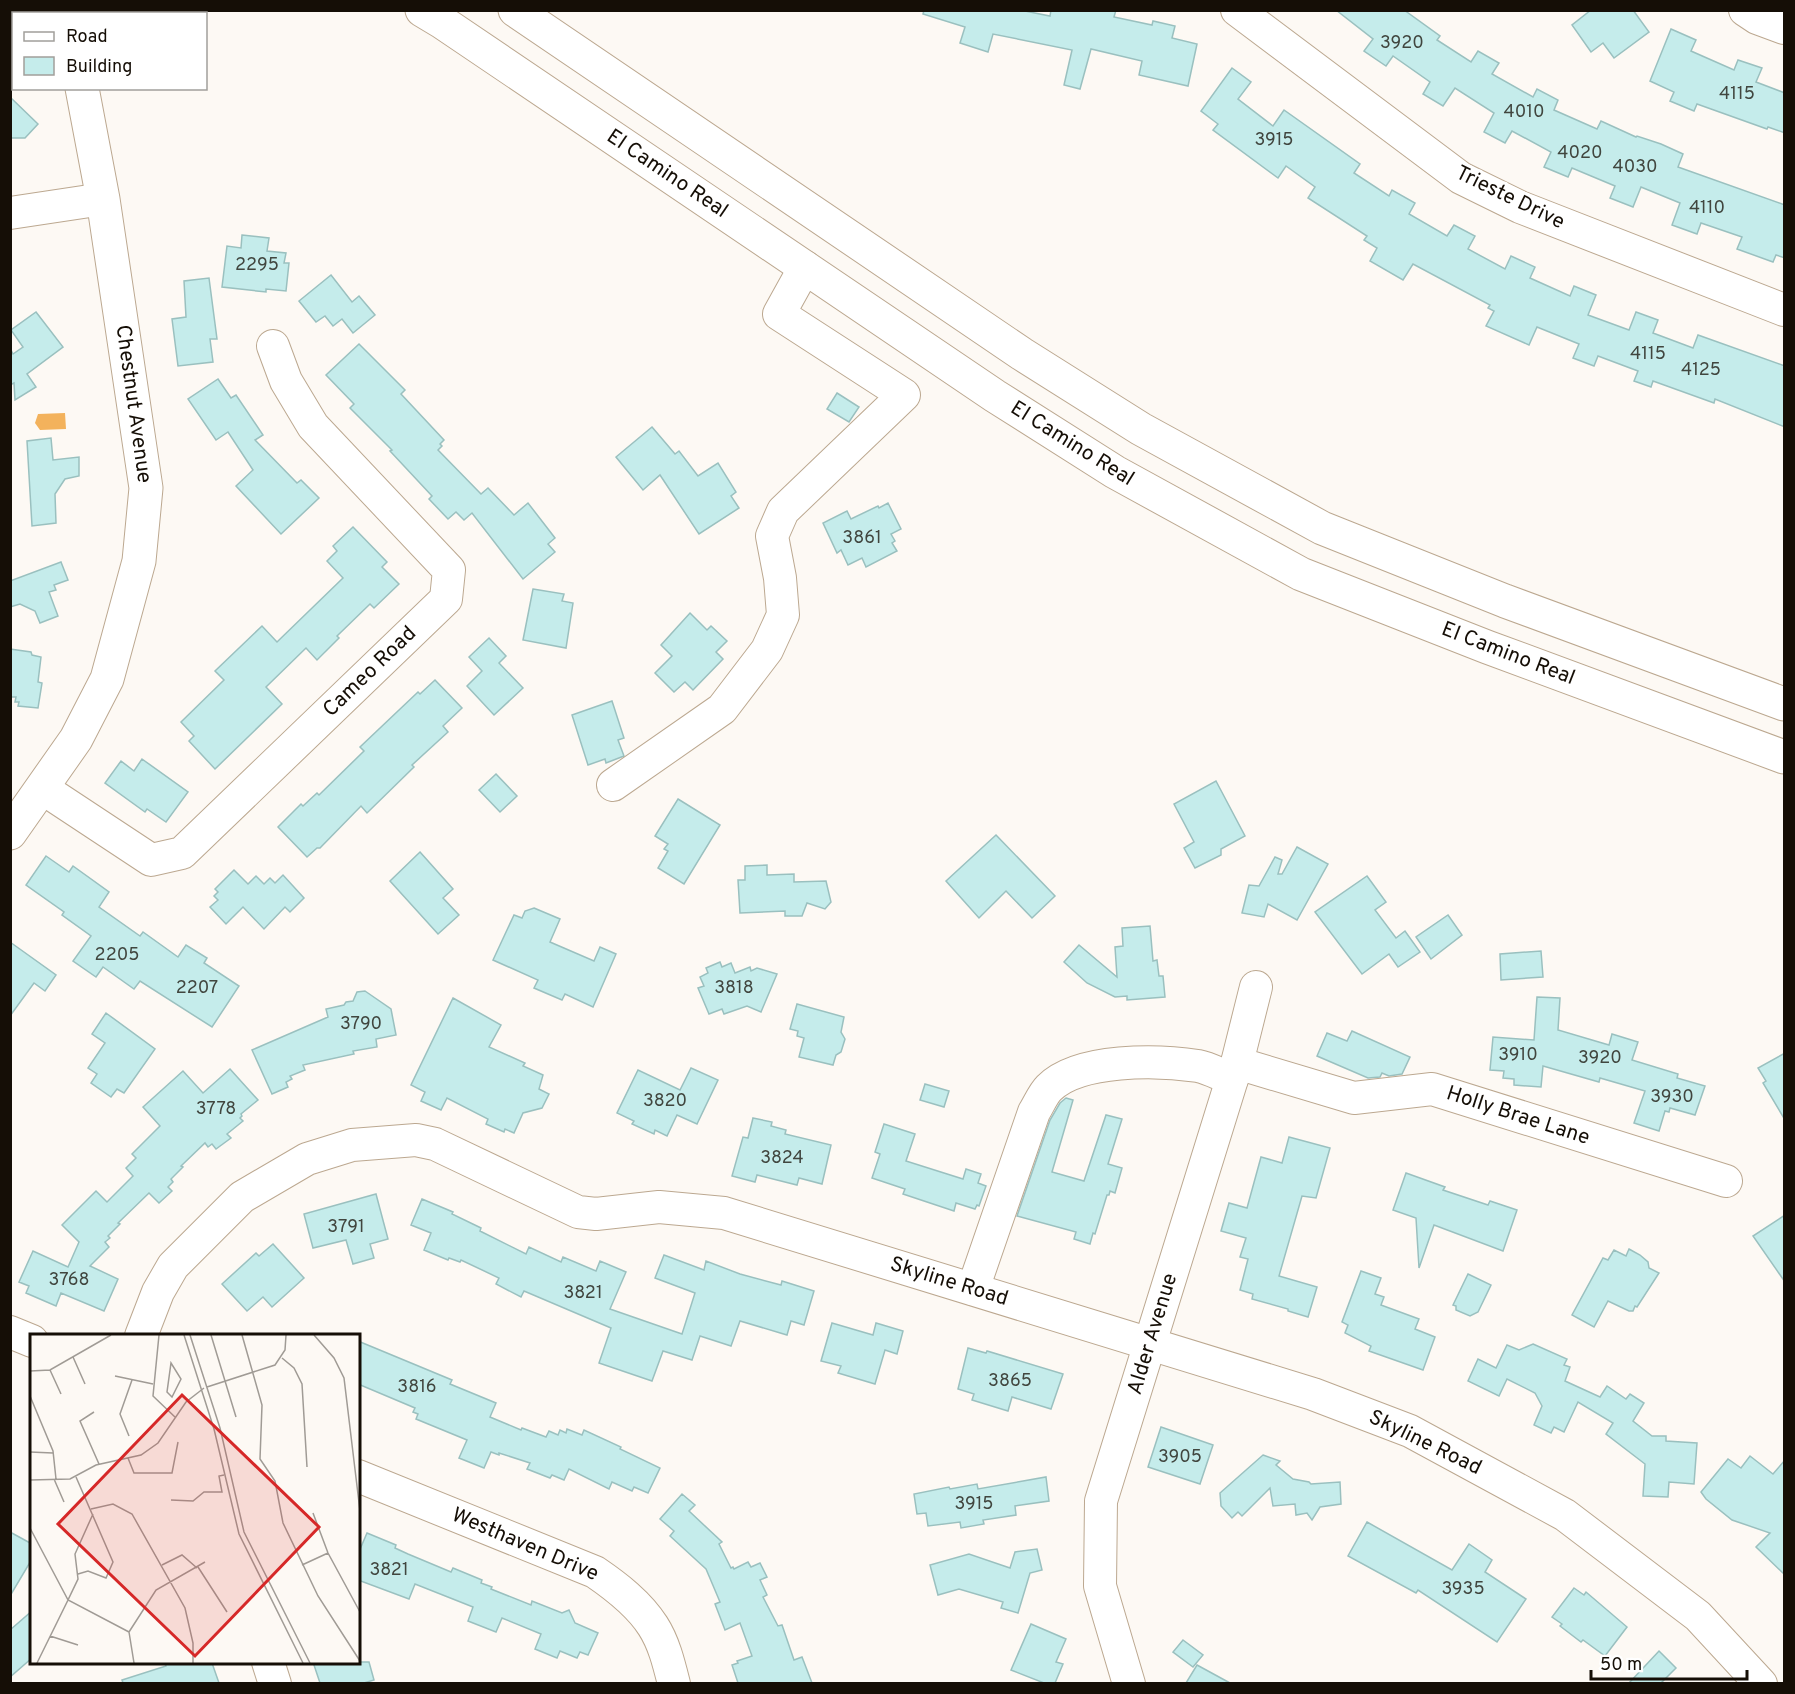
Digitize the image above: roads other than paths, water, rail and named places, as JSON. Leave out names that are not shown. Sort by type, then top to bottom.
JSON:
[{"type":"main road","name":"El Camino Real","points":[[422,10],[452,28],[995,396],[1115,472],[1301,574],[1487,647],[1785,758]]},
{"type":"main road","points":[[515,10],[1022,354],[1141,429],[1302,518],[1506,601],[1785,704]]},
{"type":"main road","name":"Chestnut Avenue","points":[[10,833],[76,739],[107,680],[139,561],[146,488],[103,199],[82,90]]},
{"type":"street","name":"Trieste Drive","points":[[1237,10],[1461,178],[1520,207],[1785,310]]},
{"type":"street","points":[[1745,10],[1757,18],[1785,28]]},
{"type":"street","points":[[10,213],[103,199]]},
{"type":"street","points":[[613,785],[722,709],[767,650],[783,615],[780,578],[772,536],[783,512],[904,394],[778,314],[805,267]]},
{"type":"street","name":"Cameo Road","points":[[42,788],[151,860],[182,853],[446,599],[449,570],[313,426],[285,381],[273,346]]},
{"type":"street","name":"Alder Avenue","points":[[1129,1683],[1100,1586],[1101,1501],[1235,1071],[1256,987]]},
{"type":"street","name":"Holly Brae Lane","points":[[973,1289],[1034,1112],[1049,1088],[1081,1070],[1104,1066],[1142,1062],[1199,1066],[1235,1071],[1354,1098],[1432,1089],[1726,1181]]},
{"type":"street","name":"Skyline Road","points":[[141,1334],[158,1292],[173,1266],[242,1197],[307,1159],[352,1145],[416,1140],[435,1144],[578,1212],[596,1214],[659,1207],[724,1213],[1313,1394],[1410,1431],[1565,1515],[1698,1616],[1761,1683]]},
{"type":"street","points":[[10,1332],[30,1340]]},
{"type":"street","name":"Westhaven Drive","points":[[360,1477],[595,1572],[622,1590],[653,1626],[665,1651],[674,1683]]},
{"type":"street","points":[[269,1664],[275,1683]]}]
